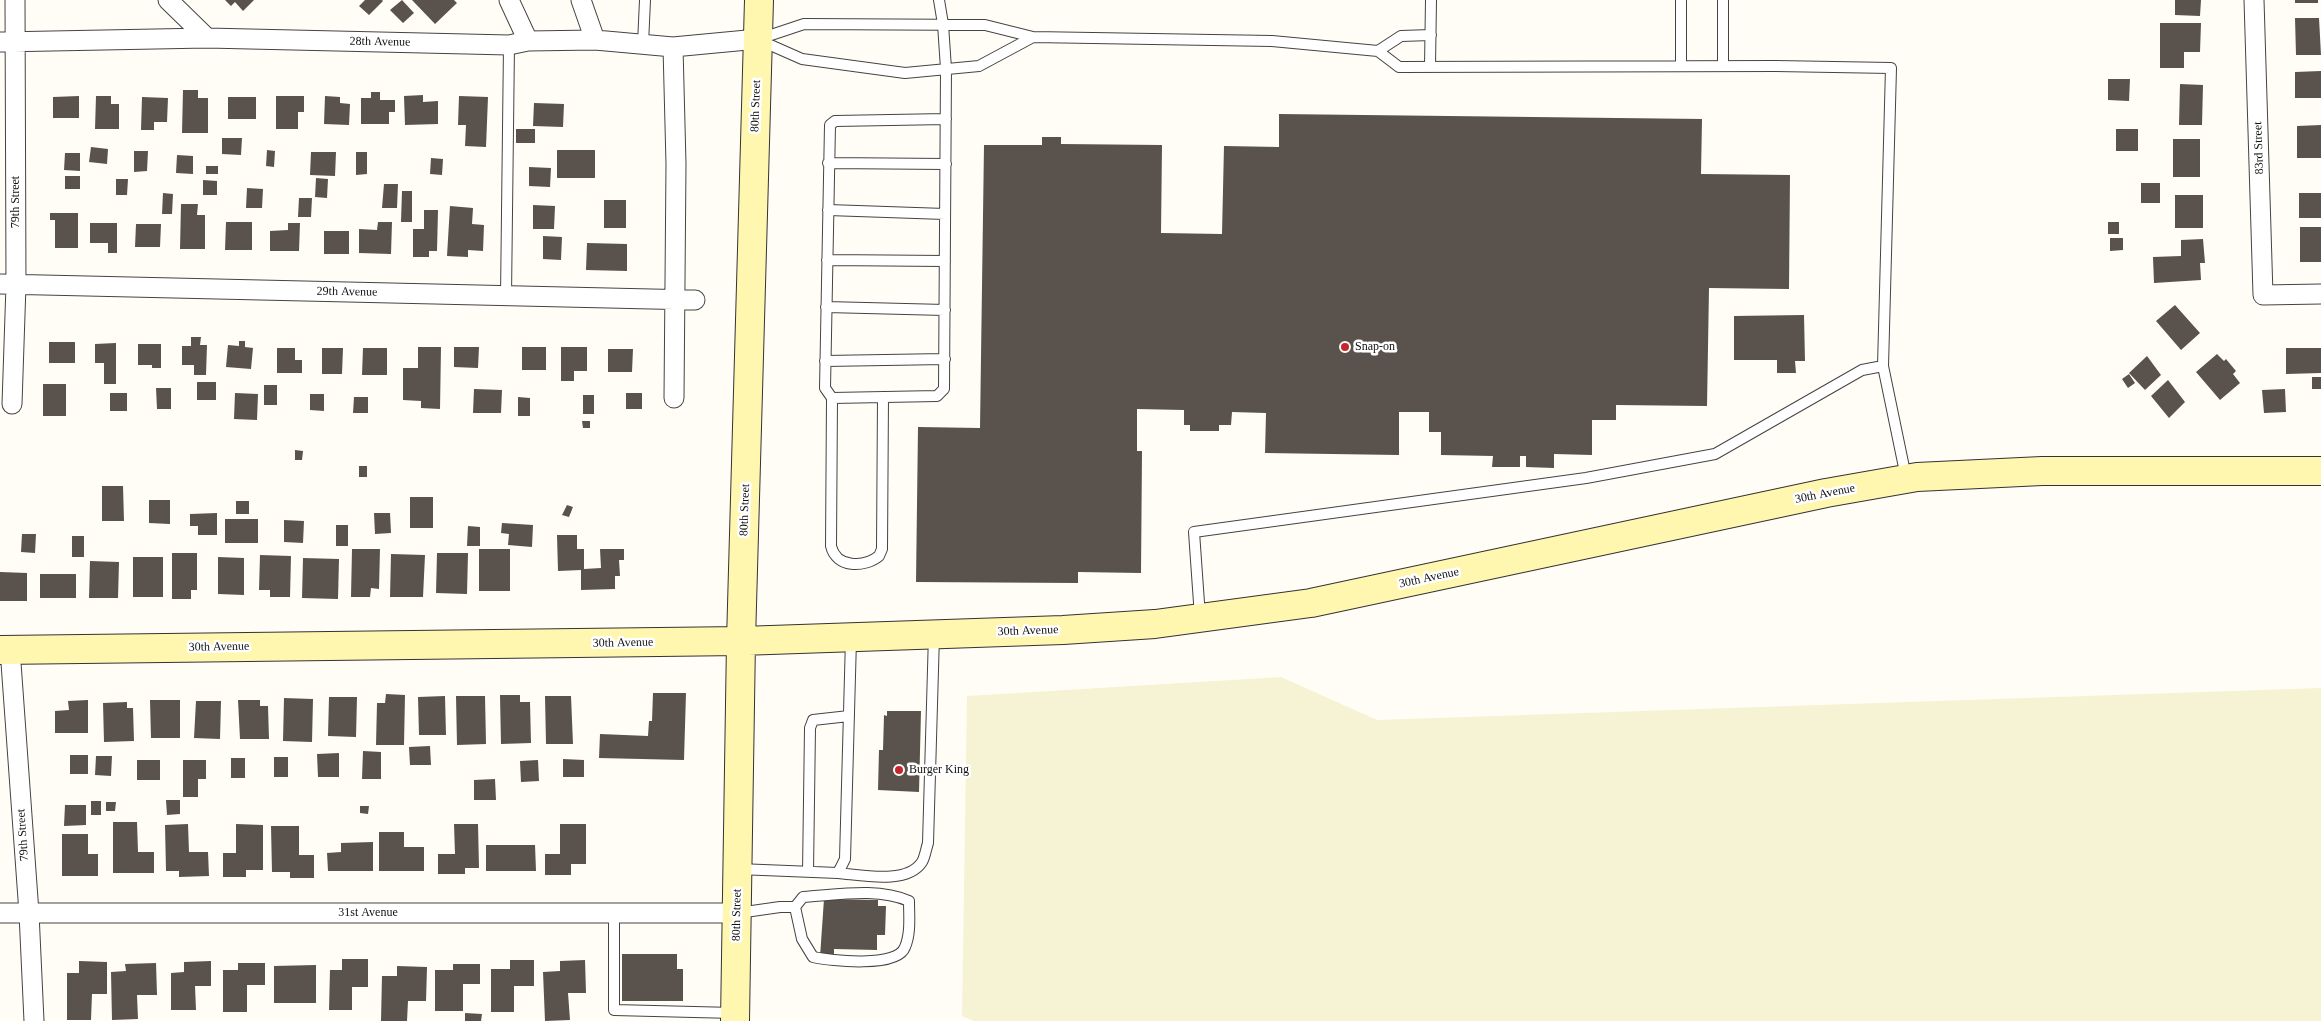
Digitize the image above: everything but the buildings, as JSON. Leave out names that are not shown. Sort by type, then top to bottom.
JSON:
[{"type":"street","name":"79th Street","points":[[12,404],[8,285],[8,43],[15,0]]},
{"type":"street","points":[[168,0],[207,38]]},
{"type":"street","points":[[509,0],[518,43]]},
{"type":"street","points":[[581,0],[595,40]]},
{"type":"street","name":"80th Street","points":[[735,1017],[741,641],[760,0]]},
{"type":"street","name":"83rd Street","points":[[2254,0],[2263,295],[2321,294]]},
{"type":"street","name":"28th Avenue","points":[[8,43],[207,38],[518,43],[595,40],[674,47],[758,39]]},
{"type":"street","points":[[674,47],[676,164],[674,398]]},
{"type":"street","name":"29th Avenue","points":[[8,285],[695,300]]},
{"type":"street","name":"30th Avenue","points":[[5,649],[741,641],[1109,627],[1200,618],[1311,603],[1826,493],[1907,479],[2042,471],[2321,472]]},
{"type":"street","name":"79th Street","points":[[5,649],[29,913],[34,1021]]},
{"type":"street","name":"31st Avenue","points":[[0,913],[737,913]]},
{"type":"lane","points":[[643,44],[645,0]]},
{"type":"lane","points":[[832,398],[941,394],[944,389],[946,69],[943,24],[939,0]]},
{"type":"lane","points":[[1430,66],[1431,0]]},
{"type":"lane","points":[[1681,0],[1681,66]]},
{"type":"lane","points":[[1723,0],[1723,66]]},
{"type":"lane","points":[[758,39],[804,24],[984,25],[1032,37],[1272,42],[1378,51],[1399,67],[1723,66],[1891,68],[1884,366],[1907,479]]},
{"type":"lane","points":[[1378,51],[1401,36],[1431,35]]},
{"type":"lane","points":[[758,39],[808,60],[905,73],[979,66],[1032,37]]},
{"type":"lane","points":[[506,296],[518,43]]},
{"type":"lane","points":[[883,397],[882,549],[879,556],[865,563],[844,563],[833,554],[831,546],[832,398],[825,388],[830,126],[835,121],[946,119]]},
{"type":"lane","points":[[828,163],[946,164]]},
{"type":"lane","points":[[828,210],[945,214]]},
{"type":"lane","points":[[827,260],[945,261]]},
{"type":"lane","points":[[826,307],[945,310]]},
{"type":"lane","points":[[825,360],[945,359]]},
{"type":"lane","points":[[1200,618],[1194,532],[1586,478],[1715,454],[1862,370],[1884,366]]},
{"type":"lane","points":[[737,870],[901,876],[915,870],[922,861],[928,843],[934,635]]},
{"type":"lane","points":[[838,873],[845,859],[851,638]]},
{"type":"lane","points":[[808,872],[810,728],[813,720],[849,716]]},
{"type":"lane","points":[[860,893],[900,897],[909,901],[909,927],[905,949],[893,959],[834,961],[813,957],[802,939],[795,907],[803,897],[860,893]]},
{"type":"lane","points":[[737,913],[780,907],[795,907]]},
{"type":"lane","points":[[614,913],[614,1010],[735,1017]]},
{"type":"shaded area","points":[[1281,677],[1377,720],[2321,688],[2321,1021],[974,1021],[962,1016],[967,696]]},
{"type":"place","name":"Snap-on","points":[[1345,347]]},
{"type":"place","name":"Burger King","points":[[899,770]]}]
